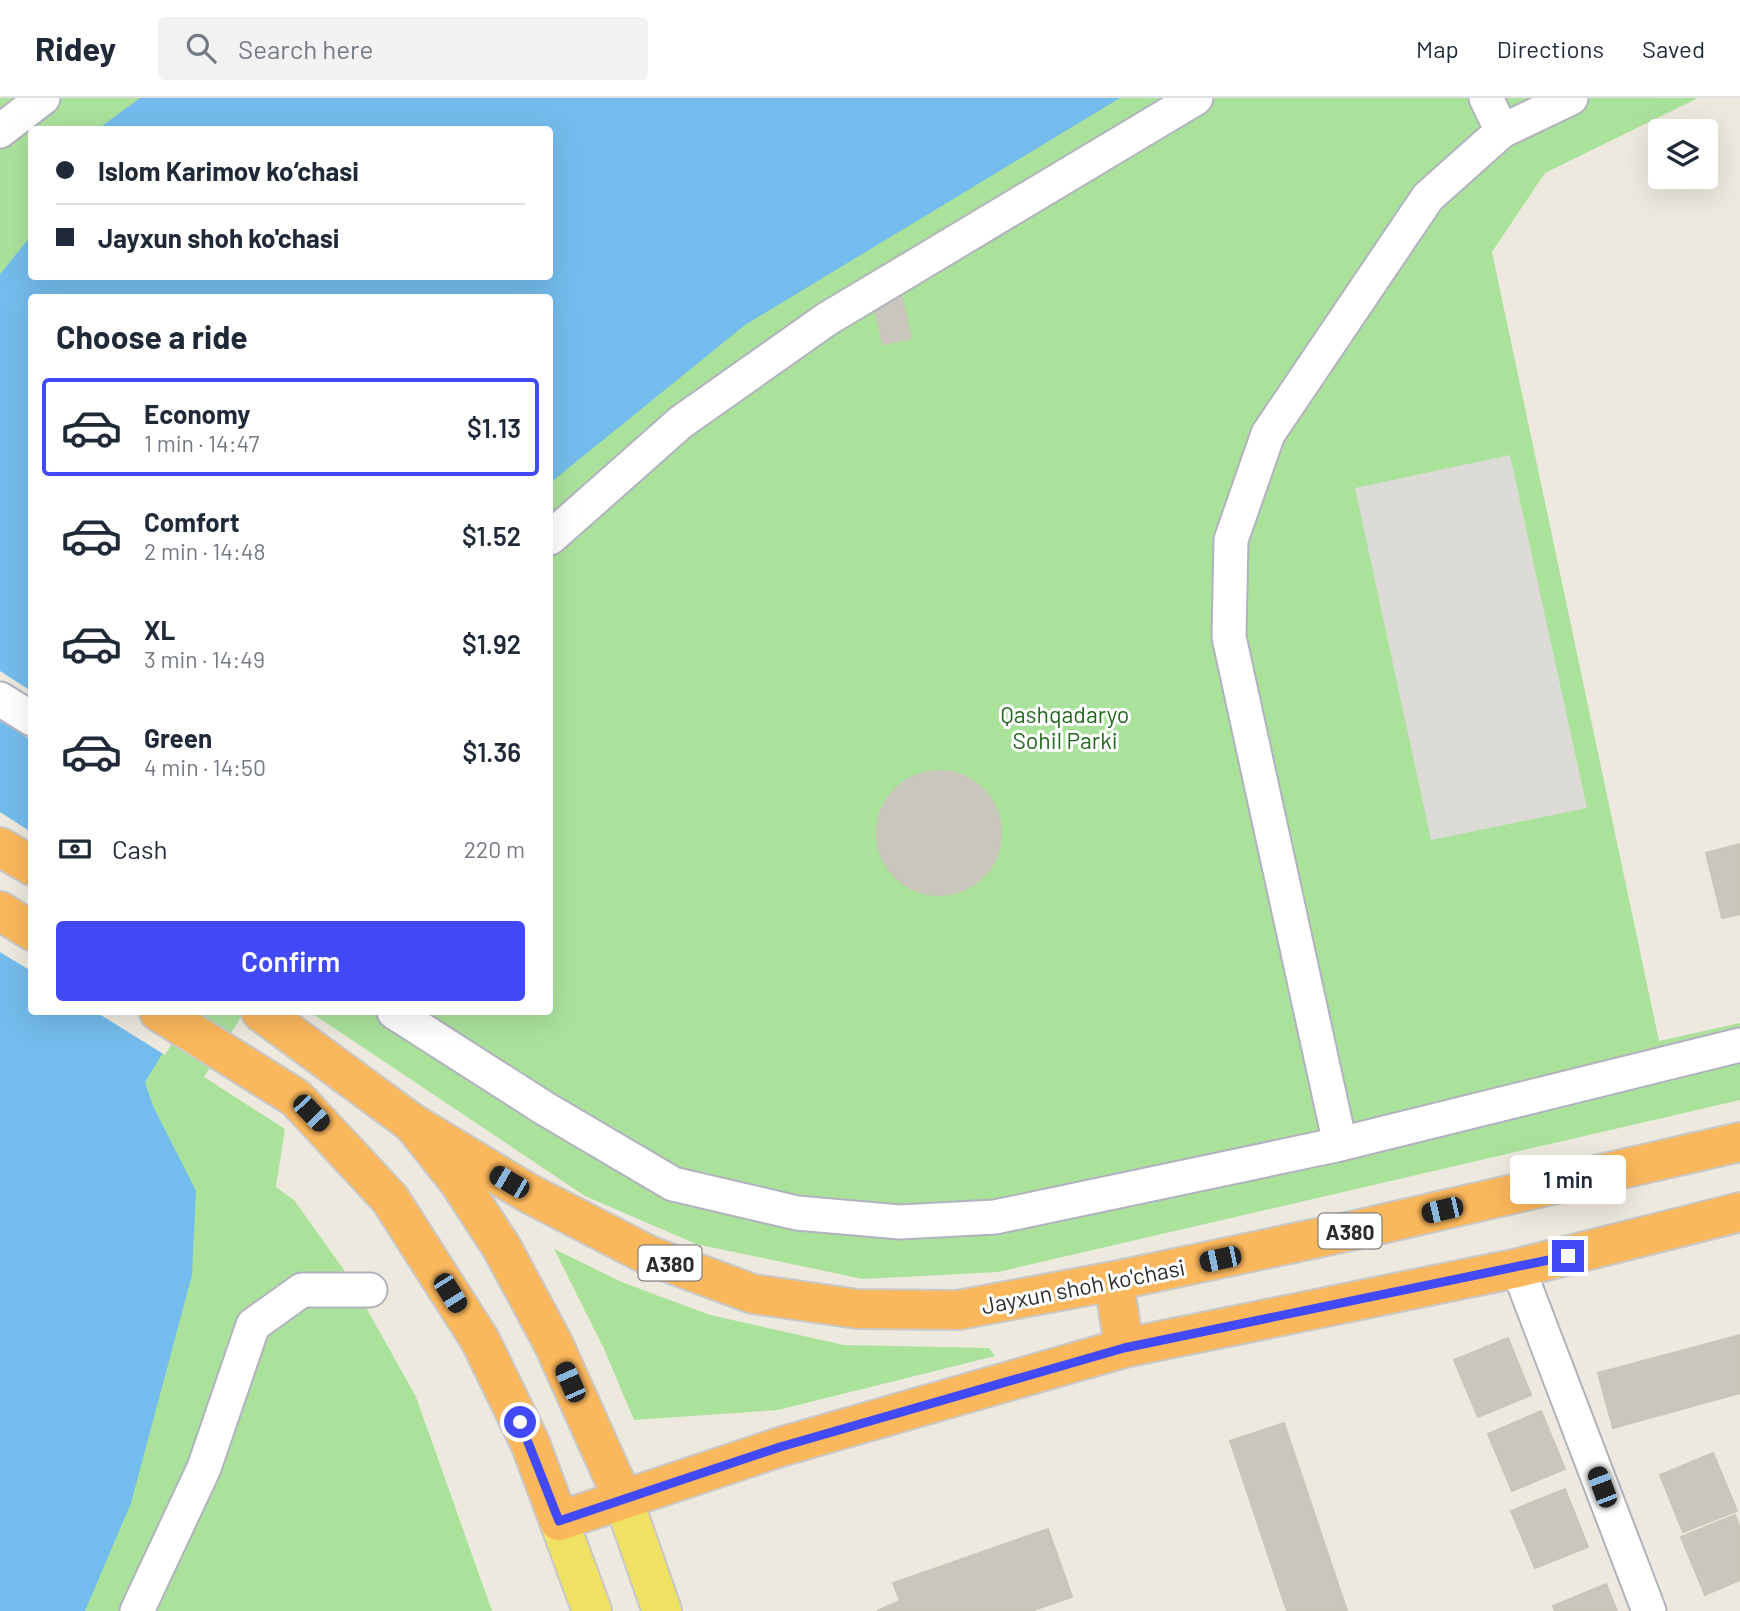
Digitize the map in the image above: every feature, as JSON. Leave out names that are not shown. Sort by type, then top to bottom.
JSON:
[{"type":"highway","points":[[0,847],[28,864]]},
{"type":"highway","points":[[0,911],[28,928]]},
{"type":"highway","points":[[164,1015],[296,1098],[390,1199],[480,1340],[530,1443],[559,1521],[780,1447],[1124,1348],[1518,1268],[1740,1212]]},
{"type":"highway","name":"A380","points":[[266,1015],[412,1123],[459,1182],[502,1248],[553,1343],[624,1499]]},
{"type":"highway","name":"Jayxun shoh ko'chasi","points":[[412,1123],[528,1193],[648,1255],[753,1294],[859,1309],[958,1310],[1114,1281],[1360,1229],[1740,1142]]},
{"type":"highway","points":[[1114,1281],[1124,1348]]},
{"type":"main road","points":[[624,1499],[662,1611]]},
{"type":"main road","points":[[559,1521],[592,1611]]},
{"type":"street","points":[[0,131],[43,98]]},
{"type":"street","points":[[553,535],[681,422],[827,319],[1196,98]]},
{"type":"street","points":[[1486,98],[1502,131]]},
{"type":"street","points":[[1340,1144],[1229,638],[1231,540],[1268,434],[1428,197],[1502,131],[1570,98]]},
{"type":"street","points":[[0,699],[28,716]]},
{"type":"street","points":[[399,1015],[544,1108],[673,1184],[797,1213],[900,1222],[995,1217],[1340,1144],[1740,1045]]},
{"type":"street","points":[[1518,1268],[1649,1611]]},
{"type":"street","points":[[137,1611],[204,1468],[253,1325],[302,1290],[370,1290]]},
{"type":"green space","name":"Qashqadaryo Sohil Parki","points":[[0,98],[1698,98],[1655,119],[1648,119],[1648,123],[1545,173],[1492,252],[1659,1041],[1740,1023],[1740,1100],[998,1272],[863,1279],[696,1244],[585,1196],[314,1015],[553,1015],[553,294],[28,294],[28,1015],[242,1015],[204,1077],[285,1129],[276,1187],[294,1200],[349,1277],[416,1397],[492,1611],[0,1611]]},
{"type":"green space","points":[[554,1249],[624,1283],[710,1315],[844,1345],[989,1348],[995,1356],[778,1410],[634,1420],[604,1349]]},
{"type":"shaded area","points":[[1510,455],[1587,808],[1431,840],[1355,488]]},
{"type":"water","points":[[140,98],[1120,98],[745,325],[553,481],[553,294],[28,294],[28,1015],[186,1015],[145,1082],[153,1106],[196,1191],[192,1275],[131,1503],[85,1611],[0,1611],[0,274],[28,240],[28,280],[553,280],[553,126],[102,126]]},
{"type":"pier","points":[[0,671],[28,689],[28,738],[0,721]]},
{"type":"pier","points":[[0,812],[28,830],[28,969],[0,952]]},
{"type":"pier","points":[[101,1015],[189,1015],[165,1055]]},
{"type":"building","points":[[901,294],[911,338],[883,344],[873,300]]},
{"type":"building","points":[[939,771],[963,776],[983,789],[996,809],[1001,833],[996,857],[983,877],[963,890],[939,895],[915,890],[895,877],[882,857],[877,833],[882,809],[895,789],[915,776]]},
{"type":"building","points":[[1740,844],[1740,914],[1722,918],[1706,853]]},
{"type":"building","points":[[1740,1335],[1740,1393],[1613,1428],[1598,1373]]},
{"type":"building","points":[[1508,1338],[1531,1395],[1478,1417],[1454,1360]]},
{"type":"building","points":[[1541,1411],[1565,1469],[1512,1491],[1488,1434]]},
{"type":"building","points":[[1284,1423],[1347,1611],[1287,1611],[1230,1441]]},
{"type":"building","points":[[1713,1453],[1737,1511],[1683,1532],[1660,1475]]},
{"type":"building","points":[[1565,1489],[1588,1547],[1535,1568],[1511,1511]]},
{"type":"building","points":[[1735,1515],[1740,1528],[1740,1580],[1705,1595],[1681,1537]]},
{"type":"building","points":[[1048,1529],[1072,1597],[1031,1611],[877,1611],[900,1601],[893,1583]]},
{"type":"building","points":[[1606,1584],[1617,1611],[1555,1611],[1553,1606]]},
{"type":"route","points":[[520,1422],[559,1521],[780,1447],[1124,1348],[1568,1256]]}]
